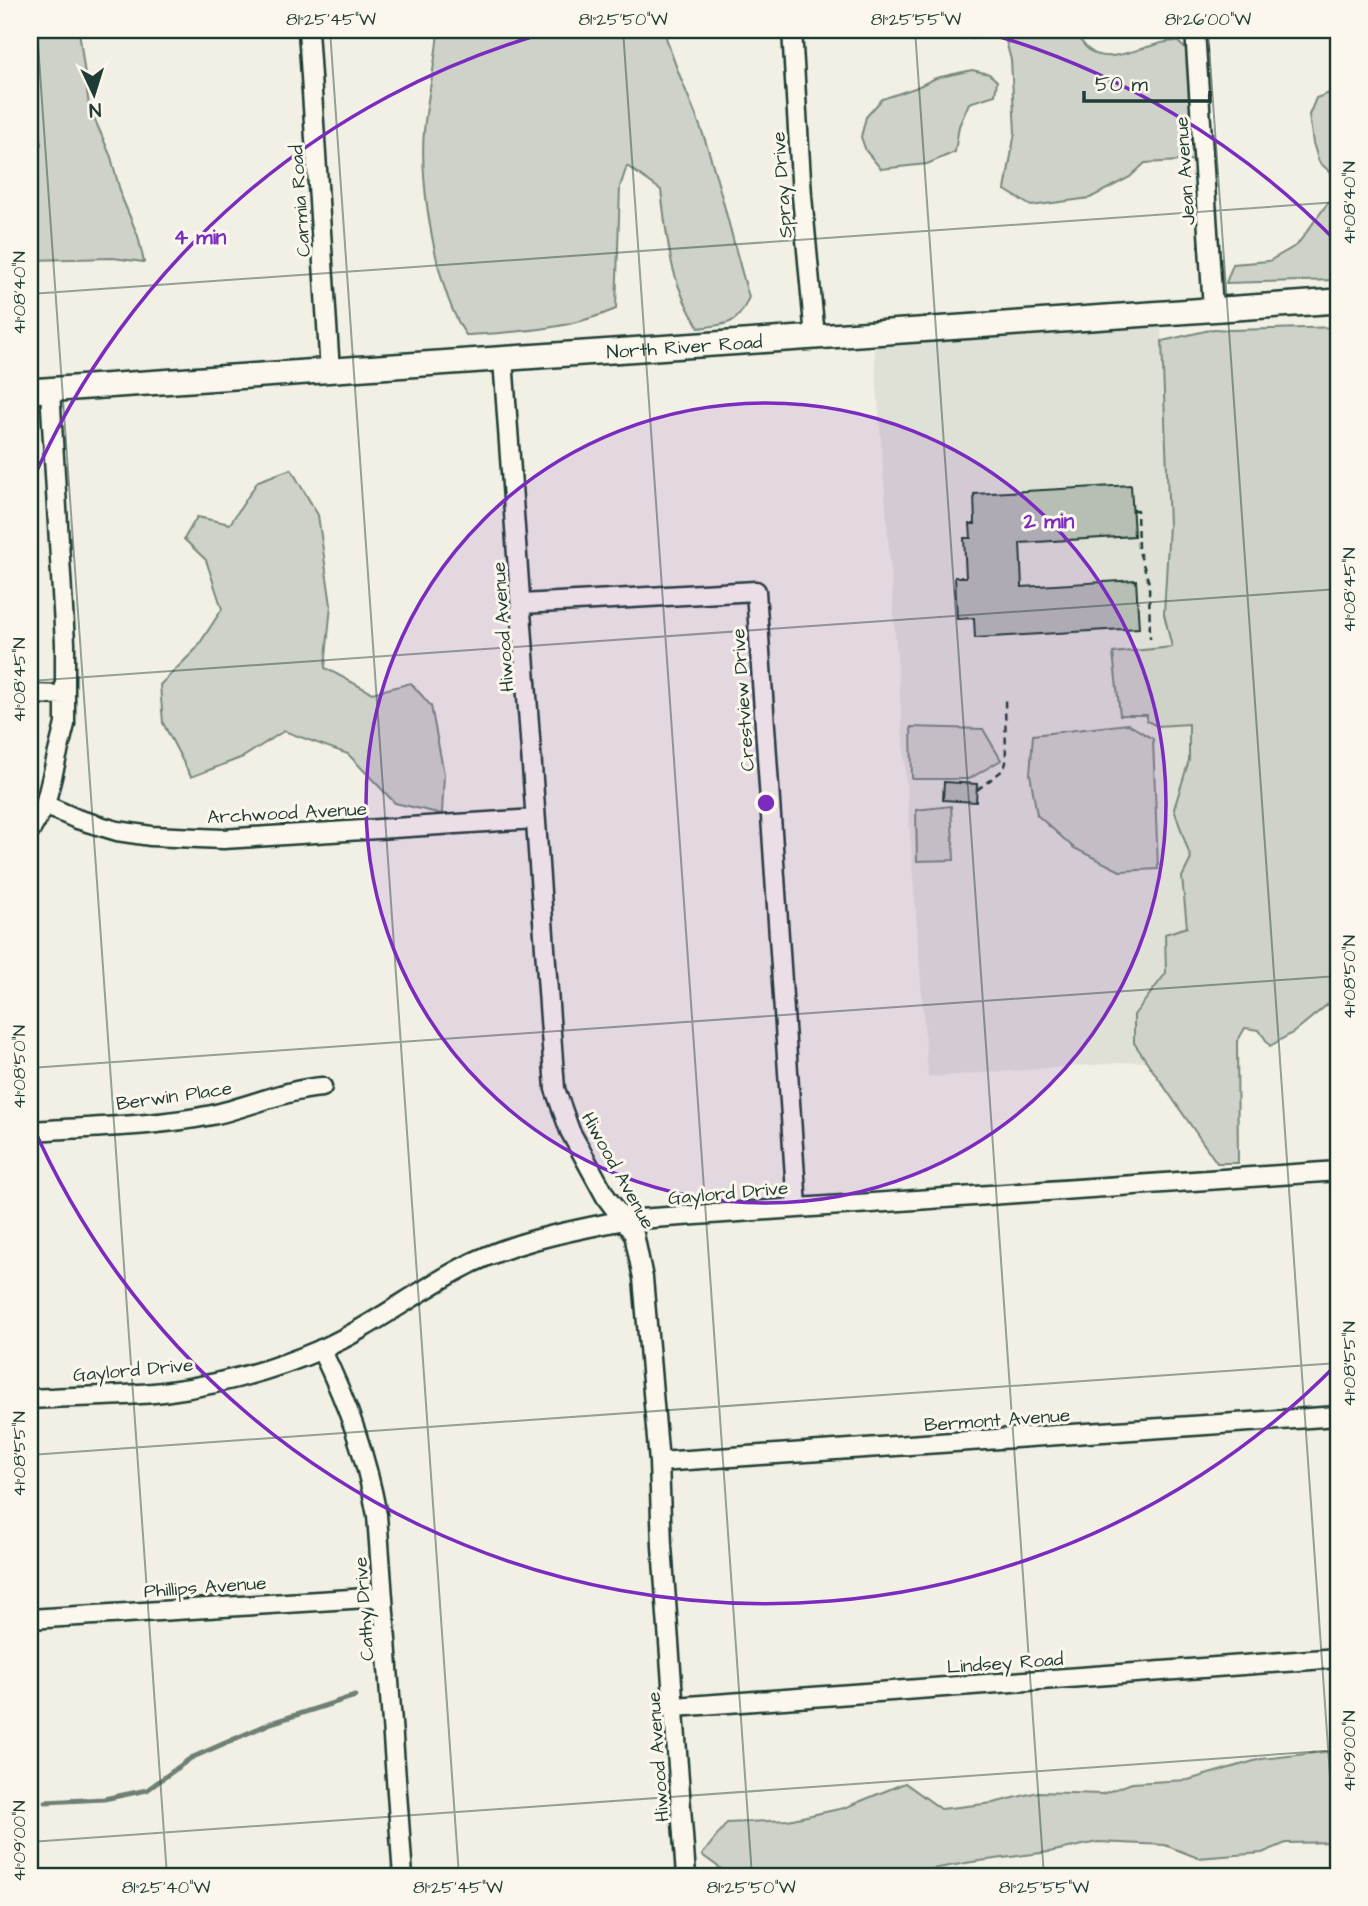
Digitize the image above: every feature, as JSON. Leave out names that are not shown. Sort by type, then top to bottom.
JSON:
[{"type":"street","name":"Carmia Road","points":[[308,30],[330,371]]},
{"type":"street","name":"Spray Drive","points":[[792,30],[802,196],[815,337]]},
{"type":"street","name":"Jean Avenue","points":[[1195,30],[1213,309]]},
{"type":"street","name":"North River Road","points":[[40,391],[1338,301]]},
{"type":"street","name":"Hiwood Avenue","points":[[503,359],[555,1089],[570,1131],[606,1197],[634,1234],[643,1278],[659,1462],[662,1546],[686,1876]]},
{"type":"street","points":[[30,831],[45,805],[65,724],[65,642],[40,391]]},
{"type":"street","name":"Crestview Drive","points":[[522,604],[756,591],[797,1207]]},
{"type":"street","points":[[30,694],[65,695]]},
{"type":"street","name":"Archwood Avenue","points":[[45,805],[77,819],[117,831],[151,836],[223,839],[536,819]]},
{"type":"street","name":"Berwin Place","points":[[30,1130],[155,1123],[212,1115],[303,1088],[322,1087]]},
{"type":"street","name":"Gaylord Drive","points":[[30,1399],[162,1392],[230,1380],[321,1349],[378,1320],[463,1268],[493,1254],[587,1227],[624,1220],[1338,1171]]},
{"type":"street","name":"Cathy Drive","points":[[321,1349],[355,1425],[368,1468],[377,1515],[403,1876]]},
{"type":"street","name":"Bermont Avenue","points":[[659,1462],[1338,1416]]},
{"type":"street","name":"Phillips Avenue","points":[[30,1619],[383,1597]]},
{"type":"street","name":"Lindsey Road","points":[[675,1707],[1338,1658]]},
{"type":"path","points":[[1132,510],[1137,510],[1138,548],[1149,583],[1150,639]]},
{"type":"path","points":[[976,790],[1003,770],[1006,762],[1005,696]]},
{"type":"shaded area","points":[[36,30],[79,30],[89,106],[111,157],[144,262],[113,258],[30,260],[30,142],[41,145],[35,98]]},
{"type":"shaded area","points":[[438,30],[664,30],[707,146],[749,297],[736,319],[699,328],[681,294],[671,261],[661,190],[627,166],[620,187],[616,309],[561,326],[466,335],[455,316],[438,265],[424,179],[424,131]]},
{"type":"shaded area","points":[[943,30],[988,30],[977,37],[946,40]]},
{"type":"shaded area","points":[[1003,30],[1083,30],[1077,36],[1088,49],[1101,56],[1122,54],[1177,41],[1190,53],[1197,160],[1145,163],[1130,177],[1090,198],[1031,206],[1005,190],[1015,132],[1011,60]]},
{"type":"shaded area","points":[[972,70],[989,74],[997,81],[995,95],[969,103],[959,126],[955,152],[927,164],[881,169],[866,151],[861,137],[866,117],[882,99],[936,78]]},
{"type":"shaded area","points":[[1338,90],[1338,179],[1319,162],[1309,115],[1316,98]]},
{"type":"shaded area","points":[[1338,189],[1338,280],[1226,283],[1233,264],[1269,261],[1297,245]]},
{"type":"shaded area","points":[[1160,313],[1215,1056],[928,1077],[873,333]]},
{"type":"shaded area","points":[[1338,327],[1338,999],[1333,1000],[1294,1032],[1270,1046],[1259,1030],[1245,1028],[1237,1042],[1238,1163],[1217,1163],[1134,1043],[1134,1015],[1166,973],[1165,934],[1187,927],[1182,877],[1191,859],[1174,809],[1189,760],[1189,724],[1157,726],[1147,721],[1147,715],[1120,715],[1113,653],[1172,647],[1164,614],[1169,525],[1162,341],[1214,329]]},
{"type":"shaded area","points":[[291,469],[318,515],[331,605],[325,668],[372,693],[411,683],[431,706],[444,774],[442,814],[395,803],[348,754],[284,731],[243,757],[191,777],[163,723],[160,685],[196,649],[222,609],[206,560],[184,539],[197,517],[230,524],[258,481]]},
{"type":"shaded area","points":[[1128,724],[1153,739],[1158,869],[1120,871],[1074,848],[1037,815],[1030,774],[1033,735]]},
{"type":"shaded area","points":[[911,727],[983,729],[1001,760],[969,779],[912,779]]},
{"type":"shaded area","points":[[951,806],[954,860],[917,861],[916,810]]},
{"type":"shaded area","points":[[1338,1752],[1338,1842],[1286,1843],[1262,1853],[1198,1858],[1165,1845],[1098,1842],[893,1876],[731,1876],[702,1855],[727,1823],[788,1820],[844,1808],[905,1783],[941,1809],[993,1803],[1038,1792],[1102,1794],[1132,1783],[1188,1780],[1261,1759]]},
{"type":"building","points":[[1131,485],[1134,536],[1020,543],[1022,587],[1136,580],[1139,628],[975,638],[974,618],[957,619],[955,577],[966,577],[964,538],[971,538],[970,524],[975,524],[974,494]]},
{"type":"building","points":[[944,782],[977,784],[976,802],[943,800]]},
{"type":"waterway","points":[[45,1802],[104,1799],[147,1790],[191,1758],[271,1723],[355,1696]]}]
